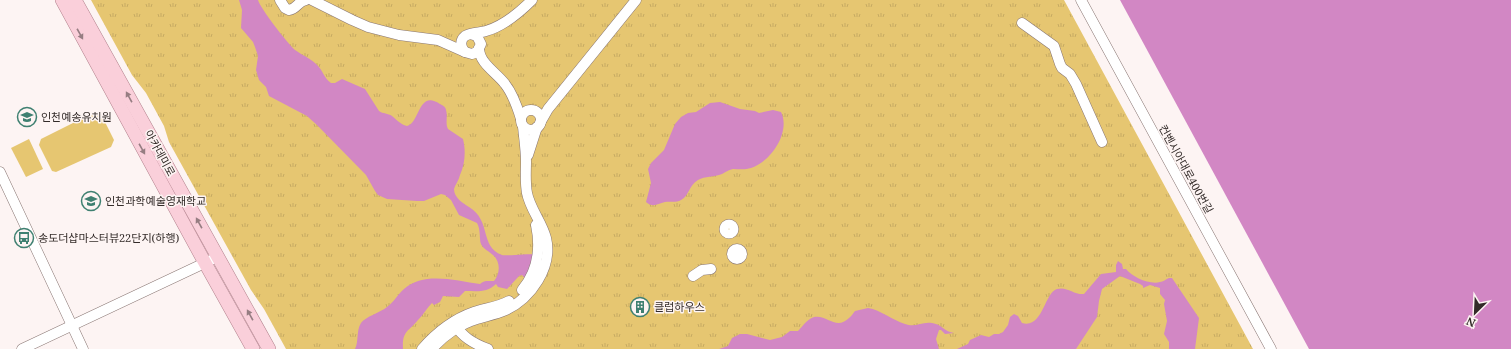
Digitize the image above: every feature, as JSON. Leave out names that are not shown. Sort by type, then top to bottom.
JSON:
[{"type":"main road","name":"아카데미로","points":[[62,0],[253,349]]},
{"type":"main road","name":"아카데미로","points":[[75,0],[269,349]]},
{"type":"street","points":[[280,0],[285,8],[289,10],[293,9],[299,2],[306,0]]},
{"type":"street","points":[[312,0],[352,20],[374,28],[399,35],[438,40],[468,35],[481,31],[485,32],[514,16],[532,0]]},
{"type":"street","points":[[526,161],[539,125],[548,109],[636,0]]},
{"type":"street","name":"컨벤시아대로400번길","points":[[1081,0],[1271,349]]},
{"type":"street","points":[[1022,23],[1054,46],[1062,68],[1070,74],[1076,84],[1102,142]]},
{"type":"street","points":[[468,35],[461,42],[463,50],[467,53],[475,53],[485,32]]},
{"type":"street","points":[[422,349],[431,339],[473,313],[502,305],[510,300],[535,278],[537,260],[542,254],[534,212],[527,192],[525,115],[506,84],[480,55],[480,45],[477,36],[468,35]]},
{"type":"street","points":[[438,40],[487,64]]},
{"type":"street","points":[[525,115],[548,109]]},
{"type":"street","points":[[525,115],[525,128],[531,130],[539,125]]},
{"type":"street","points":[[525,115],[540,117],[539,125]]},
{"type":"street","points":[[0,172],[84,349]]},
{"type":"street","points":[[22,349],[218,257]]},
{"type":"street","points":[[692,276],[702,270],[711,269]]},
{"type":"street","points":[[432,349],[455,325]]},
{"type":"street","points":[[455,325],[468,340],[488,349]]},
{"type":"green space","points":[[91,0],[1064,0],[1253,349],[286,349],[264,309],[251,290],[169,142],[164,126],[146,93],[132,75]]},
{"type":"green space","points":[[95,112],[101,114],[114,140],[111,147],[56,172],[52,171],[39,145],[41,139]]},
{"type":"green space","points":[[29,139],[43,169],[26,177],[11,148]]},
{"type":"shaded area","points":[[239,0],[258,0],[269,18],[291,46],[316,64],[331,83],[335,83],[342,79],[365,89],[379,111],[390,115],[402,124],[407,126],[411,124],[420,108],[427,101],[433,101],[445,107],[447,112],[448,129],[463,139],[465,153],[463,166],[454,192],[457,198],[476,213],[481,219],[490,246],[495,251],[502,255],[535,254],[527,280],[522,275],[519,276],[507,289],[498,287],[496,284],[485,290],[465,291],[459,297],[443,296],[440,302],[434,305],[432,303],[406,332],[403,349],[355,349],[361,323],[387,307],[404,289],[412,283],[431,279],[480,284],[485,281],[494,281],[498,275],[498,264],[496,258],[482,246],[477,223],[459,215],[451,200],[445,195],[441,194],[424,201],[417,201],[387,199],[378,195],[366,175],[317,125],[307,116],[269,96],[266,87],[259,80],[256,70],[258,56],[253,42],[241,28],[242,10]]},
{"type":"shaded area","points":[[1120,0],[1511,0],[1511,349],[1309,349]]},
{"type":"shaded area","points":[[720,102],[740,109],[759,113],[773,110],[781,112],[783,128],[781,137],[772,153],[766,160],[751,168],[728,170],[716,176],[698,180],[686,196],[679,201],[665,202],[655,205],[648,204],[646,202],[651,183],[648,169],[651,163],[664,150],[675,124],[681,117],[688,113],[696,112],[710,103]]},
{"type":"shaded area","points":[[1118,261],[1122,264],[1123,269],[1126,269],[1132,275],[1142,280],[1156,283],[1172,278],[1199,318],[1195,349],[1169,349],[1169,342],[1164,334],[1167,321],[1164,304],[1165,300],[1160,294],[1160,288],[1150,285],[1143,288],[1140,284],[1120,276],[1102,289],[1097,317],[1076,349],[957,349],[968,344],[970,340],[981,335],[989,337],[1003,332],[1008,325],[1010,317],[1014,314],[1018,316],[1022,323],[1034,321],[1039,316],[1049,297],[1057,289],[1061,288],[1084,294],[1101,274],[1116,272],[1116,265]]},
{"type":"shaded area","points":[[868,308],[905,324],[912,325],[932,323],[954,333],[945,334],[939,330],[936,339],[939,349],[719,349],[728,346],[732,338],[740,334],[747,334],[770,340],[782,337],[790,331],[798,331],[807,321],[814,317],[840,323],[844,322],[855,311]]},
{"type":"place","name":"인천예송유치원","points":[[27,117]]},
{"type":"place","name":"인천과학예술영재학교","points":[[91,201]]},
{"type":"place","name":"송도더샵마스터뷰22단지(하행)","points":[[24,238]]},
{"type":"place","name":"클럽하우스","points":[[640,307]]}]
